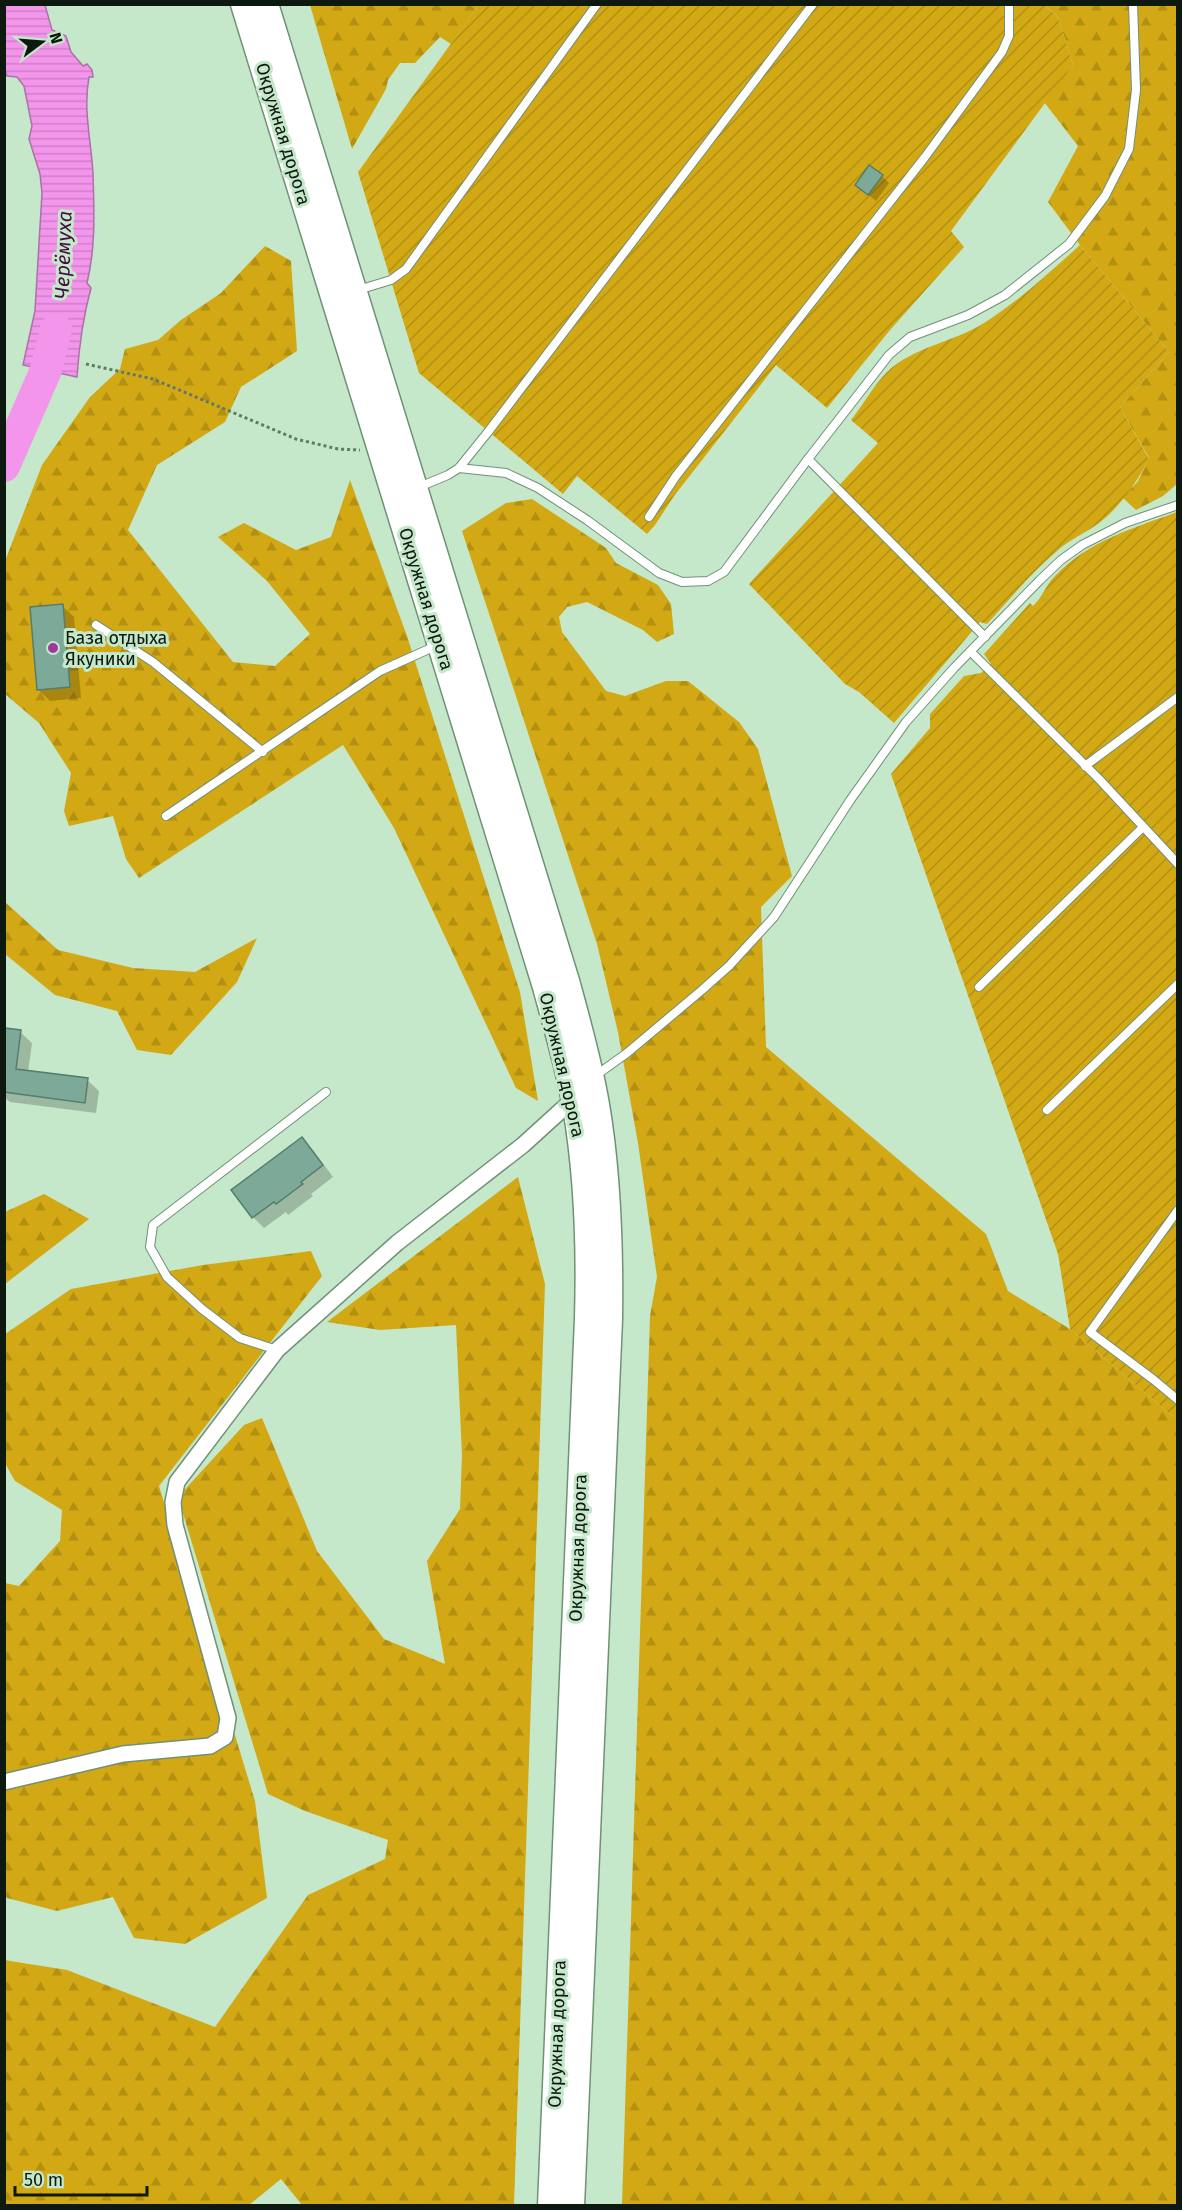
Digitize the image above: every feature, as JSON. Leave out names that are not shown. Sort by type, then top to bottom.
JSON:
[{"type":"main road","name":"Окружная дорога","points":[[243,4],[545,987],[573,1100],[585,1191],[588,1267],[587,1318],[550,2205]]},
{"type":"main road","name":"Окружная дорога","points":[[266,4],[567,981],[597,1104],[607,1190],[610,1308],[572,2205]]},
{"type":"street","points":[[4,1782],[123,1754],[210,1746],[225,1737],[228,1718],[174,1526],[173,1502],[177,1482],[278,1350],[397,1243],[523,1145],[573,1100],[592,1079]]},
{"type":"lane","points":[[354,291],[391,280],[406,269],[597,4]]},
{"type":"lane","points":[[415,488],[439,480],[459,468],[813,4]]},
{"type":"lane","points":[[649,517],[676,476],[925,157],[1002,52],[1009,36],[1009,4]]},
{"type":"lane","points":[[459,468],[506,473],[538,488],[659,573],[682,582],[708,581],[724,572],[808,459],[889,356],[910,337],[968,315],[1005,295],[1069,244],[1105,196],[1129,149],[1136,90],[1133,4]]},
{"type":"lane","points":[[808,459],[985,637]]},
{"type":"lane","points":[[592,1079],[729,966],[774,916],[906,722],[1040,580],[1082,545],[1125,523],[1178,505]]},
{"type":"lane","points":[[96,625],[153,662],[263,752]]},
{"type":"lane","points":[[166,816],[380,671],[440,645]]},
{"type":"lane","points":[[970,652],[1085,766],[1178,864]]},
{"type":"lane","points":[[1085,766],[1178,697]]},
{"type":"lane","points":[[979,987],[1143,828]]},
{"type":"lane","points":[[1047,1110],[1178,984]]},
{"type":"lane","points":[[278,1350],[240,1338],[202,1309],[167,1277],[150,1247],[153,1225],[326,1092]]},
{"type":"lane","points":[[1178,1210],[1090,1332],[1178,1400]]},
{"type":"path","points":[[86,364],[153,379],[296,439],[338,449],[380,451]]},
{"type":"green space","points":[[310,5],[479,5],[451,44],[440,37],[415,63],[400,63],[388,80],[386,89],[352,149]]},
{"type":"green space","points":[[479,5],[1044,5],[1058,17],[1073,65],[951,231],[964,247],[890,330],[827,408],[776,365],[647,534],[577,476],[563,494],[419,373],[358,172]]},
{"type":"green space","points":[[1044,5],[1177,5],[1177,484],[1163,496],[1136,510],[1123,498],[1138,481],[1149,458],[1120,407],[1169,352],[1080,245],[1048,202],[1078,146],[1044,102],[1073,65],[1058,17]]},
{"type":"green space","points":[[1080,245],[1169,352],[1120,407],[1149,459],[1121,502],[1099,523],[1047,559],[987,624],[980,622],[894,723],[859,692],[845,684],[749,584],[878,443],[851,420],[887,372],[909,356],[984,323],[1022,296]]},
{"type":"green space","points":[[265,246],[291,261],[297,351],[241,387],[225,422],[157,465],[128,530],[233,662],[275,666],[310,634],[267,581],[218,537],[244,523],[296,550],[331,537],[350,480],[407,636],[520,992],[538,1101],[516,1088],[394,828],[343,745],[139,878],[126,859],[113,816],[69,826],[64,811],[71,773],[39,723],[5,694],[5,561],[42,465],[90,397],[120,369],[125,349],[158,340],[181,320],[221,293]]},
{"type":"green space","points":[[532,499],[606,548],[616,563],[658,585],[671,604],[674,634],[657,642],[643,630],[587,602],[567,607],[559,617],[562,632],[606,691],[625,696],[666,681],[688,681],[739,722],[758,749],[792,876],[761,907],[766,1047],[986,1234],[1008,1291],[1070,1329],[1177,1420],[1177,2205],[622,2205],[650,1316],[657,1277],[638,1143],[618,1032],[597,944],[462,531],[506,503]]},
{"type":"green space","points":[[1177,512],[1177,1420],[1070,1329],[1058,1254],[891,774],[930,728],[930,714],[964,676],[981,673],[991,664],[984,654],[1030,603],[1033,606],[1036,603],[1052,580],[1068,564],[1082,553],[1112,537]]},
{"type":"green space","points":[[5,902],[58,950],[133,968],[195,972],[257,938],[237,982],[171,1055],[137,1050],[117,1011],[55,995],[5,954]]},
{"type":"green space","points":[[518,1177],[545,1284],[514,2205],[302,2205],[281,2179],[249,2205],[5,2205],[4,1960],[67,1970],[215,2027],[308,1895],[385,1859],[388,1840],[305,1811],[268,1794],[178,1497],[244,1425],[262,1418],[317,1551],[384,1639],[445,1664],[427,1561],[460,1509],[462,1455],[456,1325],[380,1330],[327,1322]]},
{"type":"green space","points":[[44,1194],[89,1219],[5,1284],[5,1212]]},
{"type":"green space","points":[[311,1251],[322,1276],[159,1486],[255,1801],[267,1898],[185,1944],[134,1938],[113,1897],[57,1911],[7,1898],[5,1895],[5,1583],[19,1586],[60,1541],[62,1510],[15,1481],[5,1463],[5,1334],[71,1289],[203,1265]]},
{"type":"water","name":"Черёмуха","points":[[4,5],[45,5],[52,30],[66,36],[71,52],[83,66],[87,64],[92,70],[93,77],[89,77],[87,89],[94,201],[93,242],[87,283],[91,288],[82,332],[77,377],[23,365],[35,311],[42,193],[40,174],[29,139],[32,126],[24,86],[17,77],[7,76],[5,70]]},
{"type":"building","points":[[869,165],[883,175],[868,195],[855,185]]},
{"type":"building","points":[[63,604],[70,687],[37,690],[30,607]]},
{"type":"building","points":[[5,1028],[21,1030],[16,1069],[88,1078],[85,1103],[4,1092]]},
{"type":"building","points":[[302,1137],[323,1165],[301,1182],[303,1184],[252,1218],[231,1190]]},
{"type":"waterway","name":"Черёмуха","points":[[4,466],[46,370],[56,329]]},
{"type":"place","name":"База отдыха Якуники","points":[[53,648]]}]
